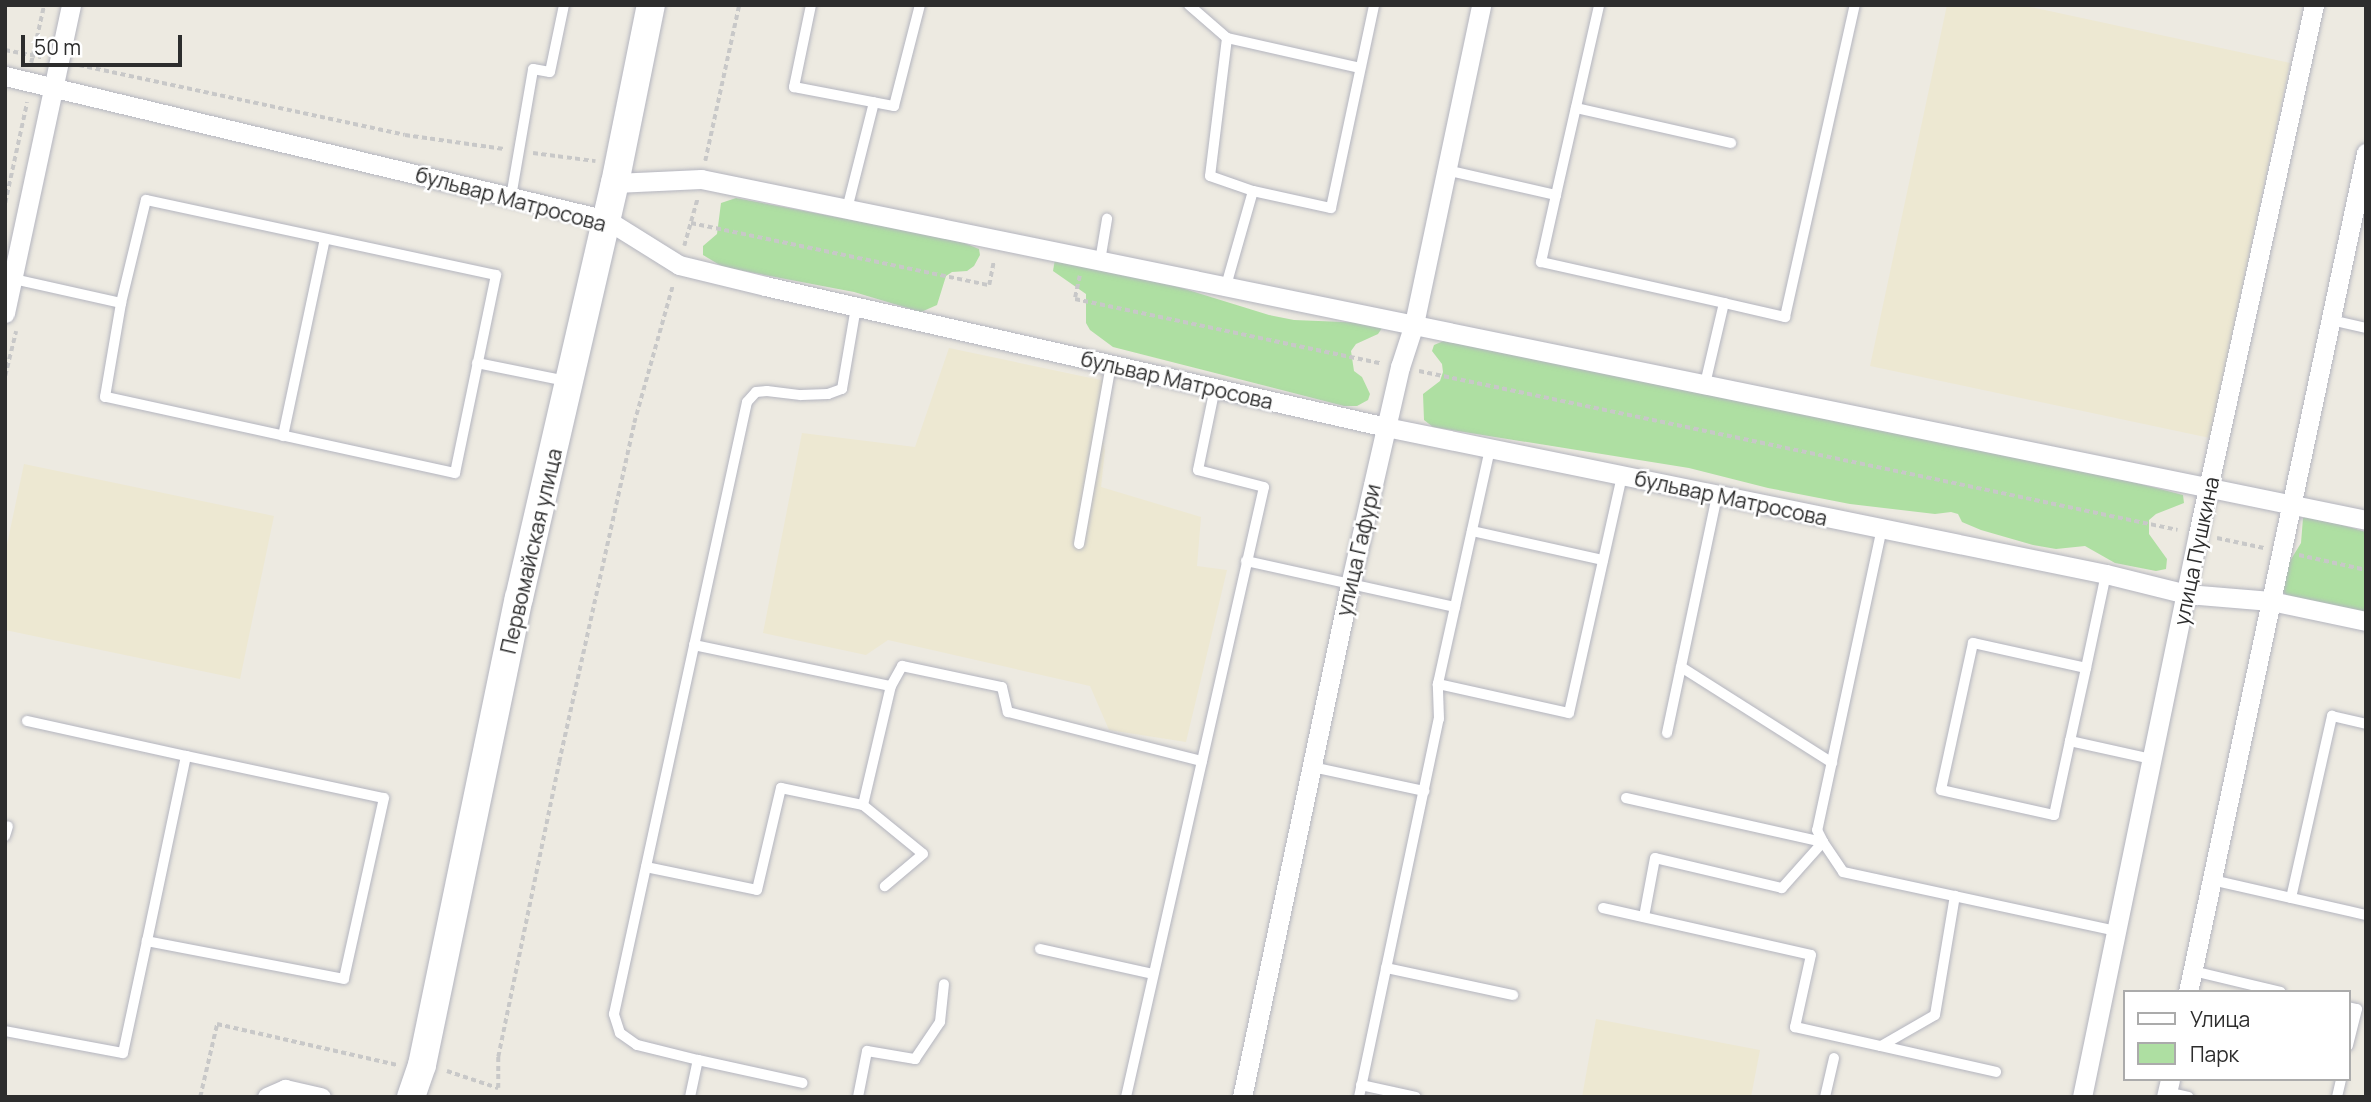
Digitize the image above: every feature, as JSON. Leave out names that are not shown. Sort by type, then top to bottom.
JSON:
[{"type":"street","points":[[11,317],[9,278],[71,5]]},
{"type":"street","name":"Первомайская улица","points":[[411,1097],[422,1065],[519,598],[607,220],[651,5]]},
{"type":"street","name":"улица Гафури","points":[[1242,1097],[1350,585],[1400,367],[1414,324],[1481,5]]},
{"type":"street","name":"улица Пушкина","points":[[2082,1097],[2199,534],[2314,5]]},
{"type":"street","name":"бульвар Матросова","points":[[5,76],[607,220],[679,265],[856,307],[1386,427],[2106,574],[2187,594],[2271,601],[2366,621]]},
{"type":"street","points":[[2188,990],[2366,153]]},
{"type":"street","name":"бульвар Матросова","points":[[615,183],[701,179],[2366,520]]},
{"type":"street","points":[[267,1097],[285,1089],[321,1097]]},
{"type":"lane","points":[[511,197],[533,69],[550,72],[564,5]]},
{"type":"lane","points":[[811,5],[794,87],[894,106],[920,5]]},
{"type":"lane","points":[[1189,5],[1227,38],[1360,68]]},
{"type":"lane","points":[[1227,38],[1210,176],[1253,191],[1331,208],[1374,5]]},
{"type":"lane","points":[[1599,5],[1541,261],[1785,317],[1855,5]]},
{"type":"lane","points":[[847,209],[874,102]]},
{"type":"lane","points":[[1576,108],[1731,143]]},
{"type":"lane","points":[[1446,170],[1556,195]]},
{"type":"lane","points":[[1226,286],[1253,191]]},
{"type":"lane","points":[[146,200],[496,275],[455,473],[105,397],[121,303],[146,200]]},
{"type":"lane","points":[[1100,261],[1107,219]]},
{"type":"lane","points":[[283,436],[325,239]]},
{"type":"lane","points":[[9,278],[121,303]]},
{"type":"lane","points":[[1705,384],[1724,303]]},
{"type":"lane","points":[[803,1083],[637,1045],[620,1033],[614,1014],[747,402],[755,392],[767,390],[801,395],[828,394],[842,389],[856,307]]},
{"type":"lane","points":[[2331,320],[2366,328]]},
{"type":"lane","points":[[477,363],[569,381]]},
{"type":"lane","points":[[1079,544],[1111,365]]},
{"type":"lane","points":[[1126,1097],[1264,487],[1198,470],[1215,388]]},
{"type":"lane","points":[[1359,1097],[1439,719],[1438,684],[1490,449]]},
{"type":"lane","points":[[1438,684],[1569,713],[1622,475]]},
{"type":"lane","points":[[1667,733],[1717,495]]},
{"type":"lane","points":[[1882,528],[1817,830],[1823,842],[1843,872],[2116,931]]},
{"type":"lane","points":[[1472,531],[1603,560]]},
{"type":"lane","points":[[1247,561],[1455,607]]},
{"type":"lane","points":[[2086,668],[1973,643],[1941,790],[2054,815],[2086,668],[2106,574]]},
{"type":"lane","points":[[694,645],[891,686]]},
{"type":"lane","points":[[863,805],[891,686],[902,666],[1002,687],[1008,712],[1202,761]]},
{"type":"lane","points":[[1681,667],[1832,763]]},
{"type":"lane","points":[[2291,898],[2332,716],[2366,724]]},
{"type":"lane","points":[[27,721],[384,798],[344,979],[147,942]]},
{"type":"lane","points":[[2070,741],[2152,759]]},
{"type":"lane","points":[[5,1031],[123,1053],[186,756]]},
{"type":"lane","points":[[1311,767],[1424,790]]},
{"type":"lane","points":[[646,867],[757,890],[781,788],[863,805],[923,854],[885,886]]},
{"type":"lane","points":[[1626,798],[1823,842]]},
{"type":"lane","points":[[1644,917],[1655,858],[1782,888],[1823,842]]},
{"type":"lane","points":[[2212,880],[2366,915]]},
{"type":"lane","points":[[1881,1046],[1935,1015],[1955,896]]},
{"type":"lane","points":[[1603,908],[1811,955],[1795,1027],[1996,1072]]},
{"type":"lane","points":[[1040,949],[1153,974]]},
{"type":"lane","points":[[1386,968],[1513,995]]},
{"type":"lane","points":[[2193,971],[2273,990]]},
{"type":"lane","points":[[858,1097],[867,1051],[915,1059],[940,1023],[944,984]]},
{"type":"lane","points":[[2350,1007],[2357,1009],[2350,1038]]},
{"type":"lane","points":[[1825,1097],[1834,1058]]},
{"type":"lane","points":[[690,1097],[698,1060]]},
{"type":"lane","points":[[1361,1085],[1416,1097]]},
{"type":"lane","points":[[2168,1089],[2188,1097]]},
{"type":"path","points":[[30,82],[31,55],[44,5]]},
{"type":"path","points":[[200,1097],[216,1024],[407,1067],[422,1065],[498,1088],[498,1057],[634,423],[691,223],[739,5]]},
{"type":"path","points":[[5,50],[405,135],[596,161]]},
{"type":"path","points":[[691,223],[989,285],[995,259],[1007,261]]},
{"type":"path","points":[[1068,274],[1080,276],[1075,299],[2366,570]]},
{"type":"path","points":[[5,376],[11,317]]},
{"type":"shaded area","points":[[1947,5],[2021,5],[2290,63],[2210,438],[1870,366]]},
{"type":"shaded area","points":[[949,348],[1110,382],[1101,431],[1105,450],[1101,487],[1201,517],[1197,566],[1227,570],[1186,742],[1109,730],[1090,686],[888,640],[866,655],[763,633],[802,433],[915,447]]},
{"type":"shaded area","points":[[24,464],[274,516],[240,679],[5,630],[5,554]]},
{"type":"shaded area","points":[[1596,1019],[1760,1050],[1751,1097],[1582,1097]]},
{"type":"green space","points":[[736,198],[957,240],[979,249],[980,255],[974,266],[967,271],[952,272],[946,276],[937,305],[921,312],[854,292],[723,267],[703,255],[703,246],[717,234],[721,203]]},
{"type":"green space","points":[[1055,259],[1172,285],[1269,315],[1294,320],[1368,323],[1382,328],[1378,334],[1356,344],[1351,351],[1354,371],[1362,377],[1370,394],[1368,400],[1357,406],[1344,406],[1113,347],[1090,330],[1086,323],[1086,294],[1053,271]]},
{"type":"green space","points":[[1446,340],[2129,481],[2183,495],[2184,503],[2156,514],[2149,520],[2149,534],[2167,559],[2166,569],[2156,571],[2115,563],[2085,546],[2056,549],[2033,545],[1981,530],[1962,522],[1958,514],[1951,512],[1935,514],[1850,504],[1768,488],[1689,468],[1433,427],[1424,420],[1423,394],[1440,381],[1442,364],[1432,351],[1434,345]]},
{"type":"green space","points":[[2308,515],[2366,532],[2366,614],[2289,597],[2280,590],[2285,569],[2301,543],[2303,518]]}]
